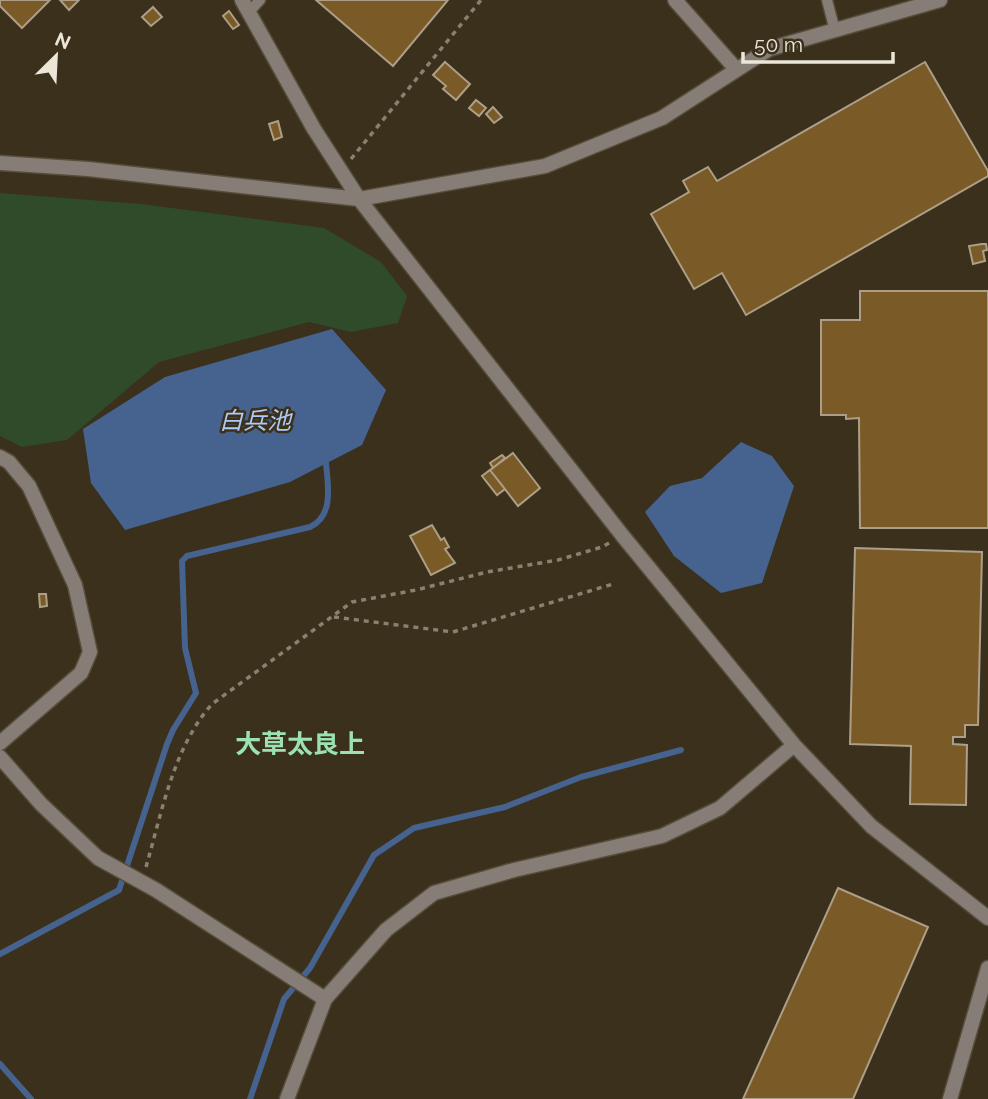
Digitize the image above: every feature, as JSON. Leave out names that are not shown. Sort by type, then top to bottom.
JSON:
[{"type":"street","points":[[675,0],[736,69]]},
{"type":"street","points":[[0,163],[88,169],[359,200],[545,166],[662,118],[769,50],[940,0]]},
{"type":"street","points":[[251,4],[314,129],[359,200],[622,535],[794,746],[871,826],[988,918]]},
{"type":"street","points":[[0,457],[9,462],[29,486],[75,585],[90,652],[81,673],[0,743]]},
{"type":"street","points":[[287,1099],[325,999],[386,930],[434,893],[514,870],[662,836],[720,808],[794,746]]},
{"type":"street","points":[[0,757],[41,804],[98,858],[141,882],[325,999]]},
{"type":"street","points":[[950,1099],[988,968]]},
{"type":"lane","points":[[827,0],[835,31]]},
{"type":"path","points":[[341,171],[481,0]]},
{"type":"path","points":[[141,882],[176,768],[187,740],[205,712],[212,704],[352,602],[416,590],[487,572],[558,560],[602,547],[622,535]]},
{"type":"path","points":[[332,617],[453,632],[613,584]]},
{"type":"green space","points":[[0,193],[141,204],[324,228],[381,262],[407,296],[398,323],[351,332],[309,322],[159,362],[67,440],[22,447],[0,436]]},
{"type":"water","name":"白兵池","points":[[332,329],[386,390],[362,445],[290,482],[125,530],[91,483],[83,429],[165,377]]},
{"type":"water","points":[[741,442],[772,456],[794,486],[762,583],[721,593],[674,556],[645,512],[670,486],[702,478]]},
{"type":"building","points":[[0,0],[50,0],[22,28],[0,6]]},
{"type":"building","points":[[60,0],[79,0],[69,10]]},
{"type":"building","points":[[316,0],[448,0],[393,66]]},
{"type":"building","points":[[153,7],[162,17],[151,26],[142,17]]},
{"type":"building","points":[[229,11],[239,25],[233,29],[223,16]]},
{"type":"building","points":[[445,62],[470,84],[456,100],[443,89],[446,86],[433,75]]},
{"type":"building","points":[[925,62],[988,171],[988,176],[746,315],[722,273],[694,289],[651,214],[689,192],[683,181],[708,167],[717,181]]},
{"type":"building","points":[[476,100],[486,108],[479,116],[469,108]]},
{"type":"building","points":[[493,107],[502,117],[494,123],[486,114]]},
{"type":"building","points":[[278,121],[282,137],[274,140],[269,124]]},
{"type":"building","points":[[986,244],[987,250],[983,251],[985,261],[973,264],[969,246]]},
{"type":"building","points":[[860,291],[988,291],[988,528],[860,528],[859,418],[821,415],[821,320],[860,320]]},
{"type":"building","points":[[513,453],[540,488],[518,506],[490,470]]},
{"type":"building","points":[[502,455],[505,458],[493,468],[490,463]]},
{"type":"building","points":[[490,470],[505,489],[497,495],[482,476]]},
{"type":"building","points":[[432,525],[441,540],[444,538],[449,547],[445,549],[455,563],[431,575],[410,536]]},
{"type":"building","points":[[855,548],[982,552],[978,725],[965,725],[965,737],[953,737],[953,744],[967,745],[966,805],[910,804],[911,746],[850,744]]},
{"type":"building","points":[[39,594],[46,594],[47,606],[40,607]]},
{"type":"building","points":[[838,888],[928,927],[853,1099],[743,1099]]},
{"type":"waterway","points":[[0,954],[119,890],[167,744],[196,693],[185,648],[182,561],[187,556],[310,527],[318,522],[323,516],[328,499],[326,463]]},
{"type":"waterway","points":[[250,1099],[284,999],[310,968],[374,855],[414,828],[505,807],[581,777],[681,750]]},
{"type":"waterway","points":[[0,1064],[31,1099]]},
{"type":"district","name":"大草太良上","points":[[300,744]]}]
